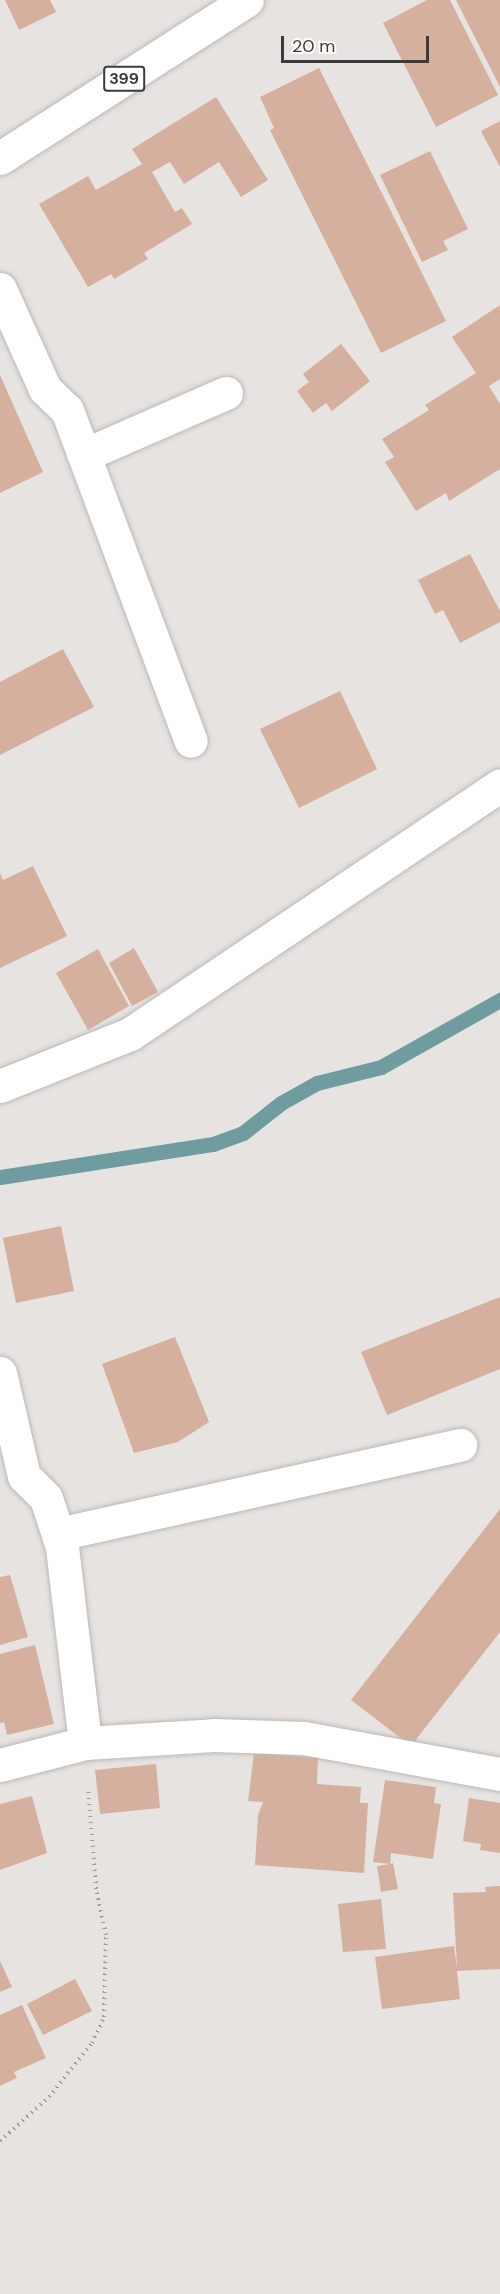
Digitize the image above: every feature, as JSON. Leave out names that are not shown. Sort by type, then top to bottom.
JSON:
[{"type":"main road","name":"399","points":[[0,158],[247,0]]},
{"type":"main road","points":[[0,289],[45,390],[67,410],[191,741]]},
{"type":"main road","points":[[84,455],[226,393]]},
{"type":"main road","points":[[0,1086],[130,1034],[500,785]]},
{"type":"main road","points":[[0,1373],[24,1476],[46,1498],[58,1534],[85,1743]]},
{"type":"main road","points":[[58,1534],[460,1445]]},
{"type":"main road","points":[[0,1765],[85,1743],[214,1735],[304,1738],[500,1774]]},
{"type":"path","points":[[0,2141],[49,2097],[92,2043],[104,2017],[106,1935],[96,1889],[85,1743]]},
{"type":"building","points":[[5,0],[50,0],[56,12],[19,30]]},
{"type":"building","points":[[427,0],[450,0],[498,95],[436,127],[383,23]]},
{"type":"building","points":[[456,0],[500,0],[500,87]]},
{"type":"building","points":[[319,68],[446,321],[381,353],[270,130],[274,128],[260,97]]},
{"type":"building","points":[[216,97],[268,180],[241,197],[219,162],[184,184],[170,162],[152,172],[175,212],[182,208],[192,224],[144,253],[148,259],[114,279],[111,274],[88,287],[39,204],[88,176],[96,190],[142,164],[132,149]]},
{"type":"building","points":[[500,121],[500,167],[481,131]]},
{"type":"building","points":[[430,151],[468,229],[443,241],[448,250],[422,262],[380,175]]},
{"type":"building","points":[[500,305],[500,379],[489,386],[500,404],[500,469],[449,501],[446,493],[416,511],[385,462],[394,457],[382,439],[429,410],[425,405],[476,373],[452,337]]},
{"type":"building","points":[[341,344],[370,381],[332,411],[326,403],[313,413],[297,391],[309,382],[303,374]]},
{"type":"building","points":[[0,375],[43,472],[0,493]]},
{"type":"building","points":[[470,554],[500,611],[500,622],[460,643],[443,610],[435,614],[418,580]]},
{"type":"building","points":[[63,649],[94,707],[0,755],[0,682]]},
{"type":"building","points":[[340,691],[377,769],[299,808],[260,729]]},
{"type":"building","points":[[33,866],[67,936],[0,968],[0,873],[3,880]]},
{"type":"building","points":[[134,948],[158,992],[132,1006],[109,963]]},
{"type":"building","points":[[98,949],[129,1006],[88,1030],[56,973]]},
{"type":"building","points":[[61,1226],[74,1291],[16,1303],[3,1238]]},
{"type":"building","points":[[500,1297],[500,1369],[387,1415],[361,1352]]},
{"type":"building","points":[[175,1337],[209,1422],[178,1442],[134,1453],[102,1364]]},
{"type":"building","points":[[500,1509],[500,1632],[411,1746],[351,1700]]},
{"type":"building","points":[[10,1575],[28,1637],[0,1645],[0,1577]]},
{"type":"building","points":[[35,1645],[54,1724],[7,1735],[4,1722],[0,1723],[0,1654]]},
{"type":"building","points":[[254,1753],[318,1758],[317,1784],[361,1787],[360,1803],[368,1803],[364,1873],[255,1865],[258,1815],[263,1802],[248,1801]]},
{"type":"building","points":[[156,1764],[160,1808],[100,1814],[95,1770]]},
{"type":"building","points":[[385,1780],[436,1787],[434,1803],[441,1804],[433,1859],[391,1853],[390,1864],[373,1862]]},
{"type":"building","points":[[32,1796],[47,1853],[0,1870],[0,1804]]},
{"type":"building","points":[[469,1798],[500,1803],[500,1853],[480,1850],[481,1844],[463,1841]]},
{"type":"building","points":[[393,1863],[398,1889],[381,1892],[377,1866]]},
{"type":"building","points":[[500,1886],[500,1969],[457,1971],[460,1999],[382,2009],[375,1957],[454,1946],[457,1968],[453,1893],[486,1892],[485,1887]]},
{"type":"building","points":[[381,1899],[386,1949],[343,1952],[338,1904]]},
{"type":"building","points":[[0,1961],[12,1987],[0,1992]]},
{"type":"building","points":[[75,1979],[92,2011],[43,2035],[27,2004]]},
{"type":"building","points":[[22,2005],[46,2058],[14,2072],[17,2078],[0,2086],[0,2015]]},
{"type":"waterway","points":[[0,1177],[213,1144],[243,1133],[281,1103],[317,1083],[381,1067],[500,1000]]}]
